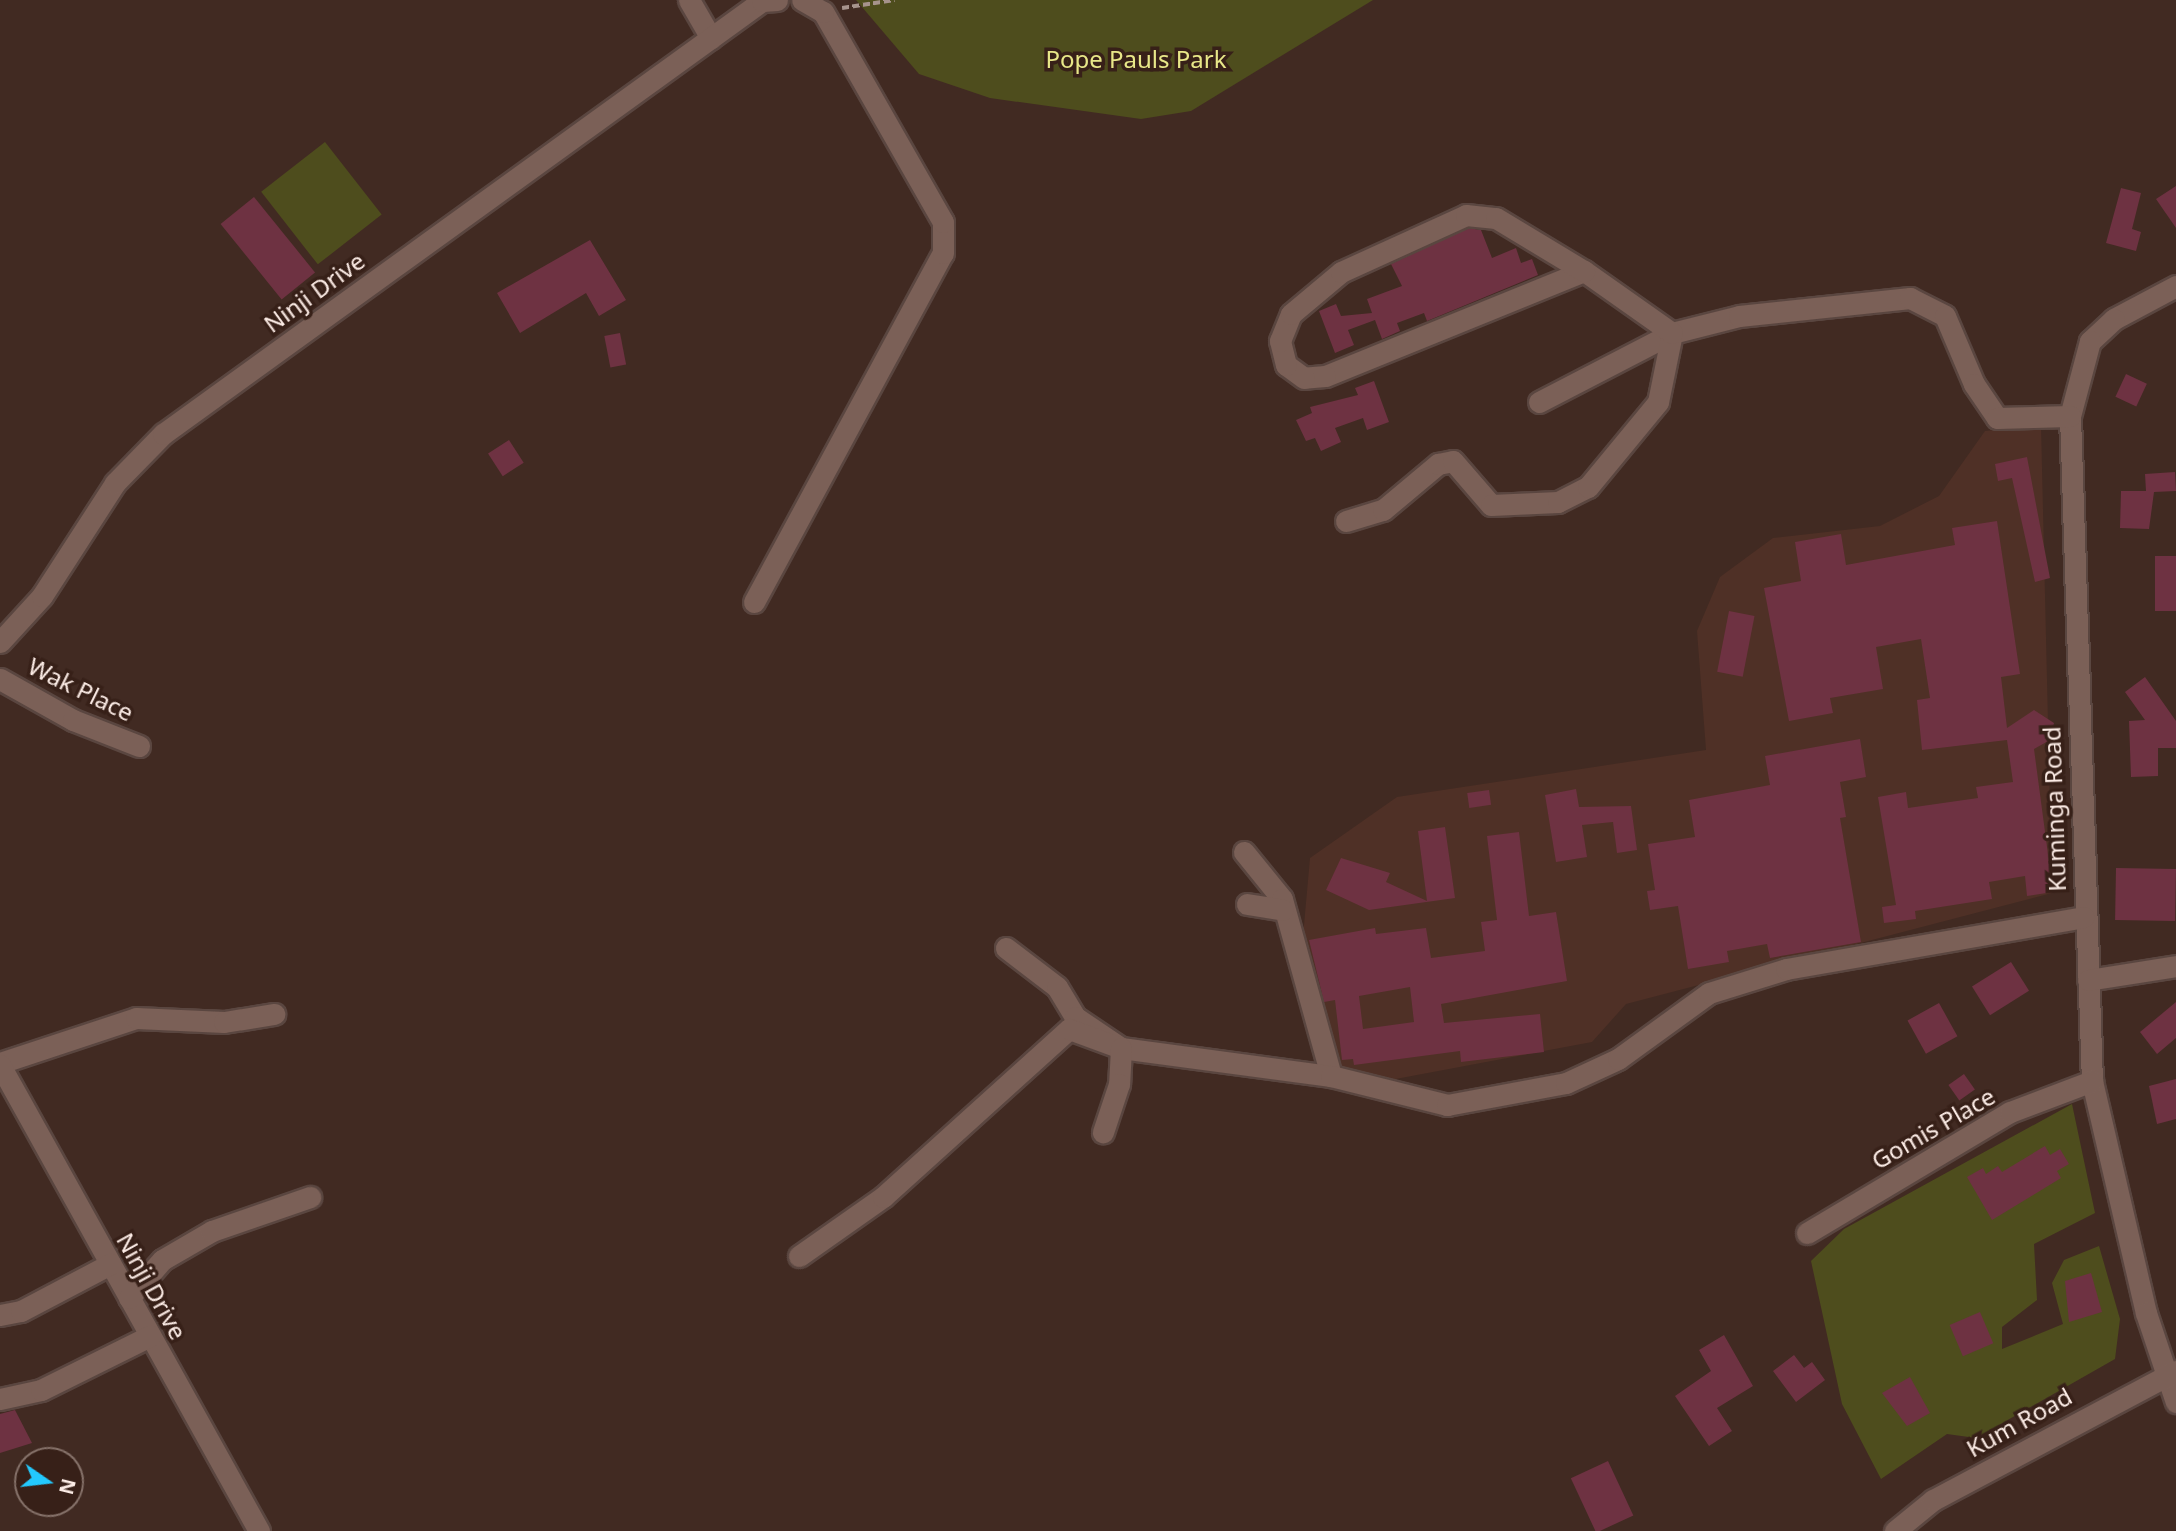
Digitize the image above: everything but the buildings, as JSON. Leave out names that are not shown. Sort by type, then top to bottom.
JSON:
[{"type":"street","points":[[689,0],[711,38]]},
{"type":"street","name":"Ninji Drive","points":[[0,642],[42,596],[115,483],[163,434],[762,1],[777,0]]},
{"type":"street","points":[[754,602],[943,253],[943,222],[823,12],[802,0]]},
{"type":"street","points":[[1584,271],[1325,376],[1304,378],[1286,365],[1280,341],[1291,314],[1316,289],[1394,244],[1466,215],[1496,218],[1584,271],[1672,333]]},
{"type":"street","name":"Kuminga Road","points":[[2176,286],[2114,318],[2090,341],[2070,416],[2083,917],[2092,1081],[2176,1402]]},
{"type":"street","points":[[1539,402],[1672,333],[1739,316],[1910,298],[1945,316],[1973,384],[1997,418],[2070,416]]},
{"type":"street","points":[[1346,521],[1383,510],[1438,464],[1453,461],[1491,505],[1558,502],[1588,487],[1658,402],[1672,333]]},
{"type":"street","name":"Wak Place","points":[[0,678],[73,720],[139,746]]},
{"type":"street","points":[[1244,852],[1282,899],[1331,1076]]},
{"type":"street","points":[[1247,904],[1283,910]]},
{"type":"street","points":[[799,1256],[883,1197],[1069,1029],[1121,1048],[1331,1076],[1447,1105],[1566,1083],[1618,1059],[1709,993],[1786,969],[2083,917]]},
{"type":"street","points":[[1006,948],[1057,988],[1074,1017],[1121,1048]]},
{"type":"street","points":[[2088,980],[2176,966]]},
{"type":"street","points":[[0,1064],[135,1018],[224,1022],[274,1014]]},
{"type":"street","points":[[1103,1132],[1119,1084],[1121,1048]]},
{"type":"street","name":"Ninji Drive","points":[[0,1064],[259,1531]]},
{"type":"street","name":"Gomis Place","points":[[1807,1233],[2010,1112],[2092,1081]]},
{"type":"street","points":[[129,1298],[162,1260],[212,1231],[310,1197]]},
{"type":"street","points":[[0,1315],[21,1311],[110,1264]]},
{"type":"street","points":[[0,1399],[41,1390],[150,1336]]},
{"type":"street","name":"Kum Road","points":[[1895,1531],[1933,1500],[2170,1372]]},
{"type":"path","points":[[823,12],[894,0]]},
{"type":"shaded area","points":[[2041,425],[2052,893],[1626,1004],[1592,1042],[1385,1081],[1326,1066],[1301,959],[1310,858],[1397,797],[1706,750],[1697,631],[1720,577],[1773,538],[1880,526],[1939,496],[1985,431]]},
{"type":"green space","name":"Pope Pauls Park","points":[[856,0],[1373,0],[1191,111],[1141,119],[990,98],[919,74]]},
{"type":"green space","points":[[325,142],[382,214],[318,264],[261,192]]},
{"type":"green space","points":[[2072,1104],[2095,1213],[2034,1244],[2037,1300],[2002,1327],[2002,1349],[2063,1324],[2052,1283],[2064,1260],[2099,1246],[2120,1319],[2115,1359],[1976,1438],[1947,1434],[1881,1479],[1842,1404],[1811,1261],[1844,1229]]}]
